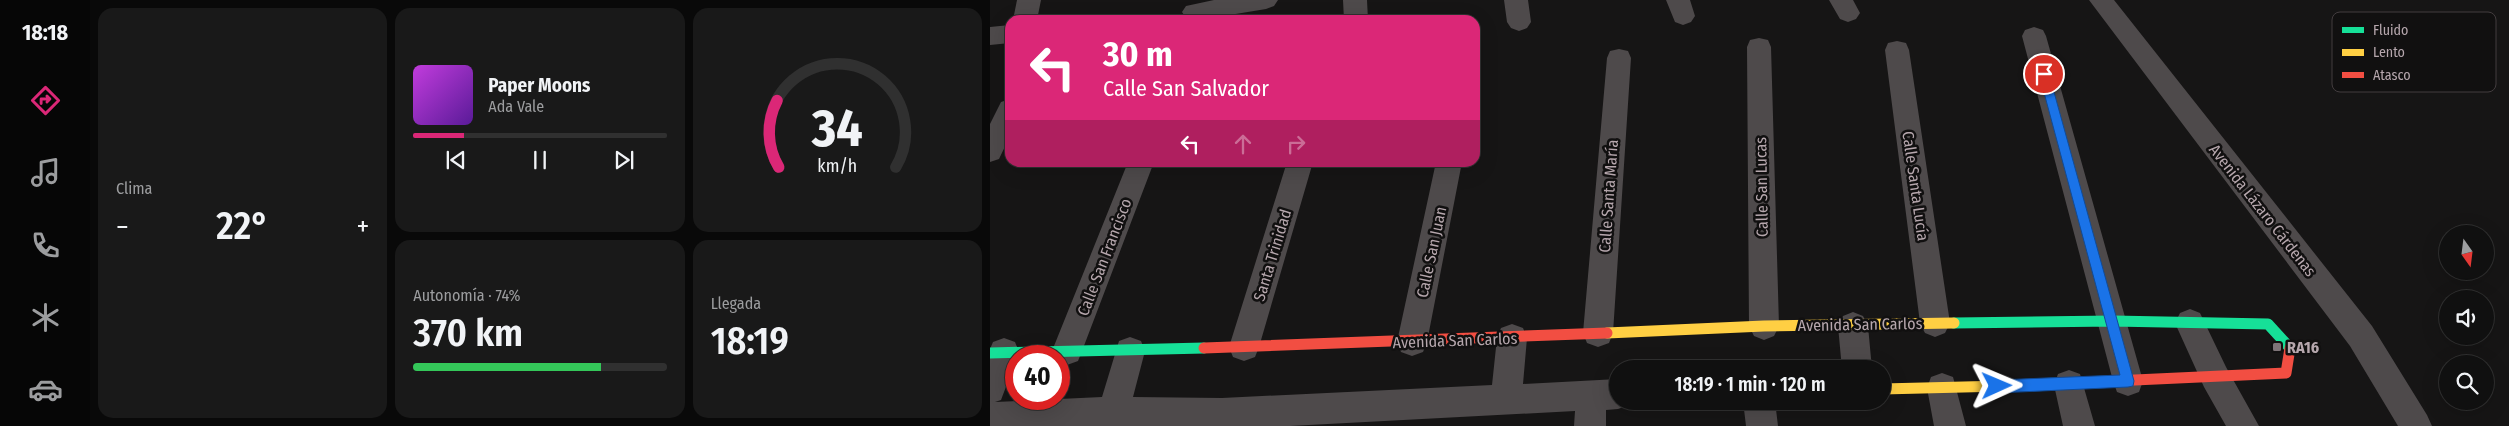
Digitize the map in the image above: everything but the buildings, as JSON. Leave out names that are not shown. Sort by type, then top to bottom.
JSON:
[{"type":"street","points":[[1027,15],[1029,0]]},
{"type":"street","points":[[1194,11],[1266,0]]},
{"type":"street","points":[[1356,0],[1356,15]]},
{"type":"street","name":"Avenida Lázaro Cárdenas","points":[[2101,0],[2360,336],[2416,426]]},
{"type":"street","points":[[990,36],[1005,36]]},
{"type":"street","points":[[2034,36],[2128,381]]},
{"type":"street","name":"Calle San Lucas","points":[[1759,48],[1764,326]]},
{"type":"street","name":"Calle Santa Lucía","points":[[1897,50],[1935,322]]},
{"type":"street","name":"Calle Santa María","points":[[1598,333],[1619,58]]},
{"type":"street","points":[[990,151],[1005,120]]},
{"type":"street","name":"Calle San Francisco","points":[[1069,345],[1139,167]]},
{"type":"street","name":"Santa Trinidad","points":[[1244,347],[1298,167]]},
{"type":"street","name":"Calle San Juan","points":[[1412,342],[1448,167]]},
{"type":"street","name":"Avenida San Carlos","points":[[1070,351],[1130,351],[1315,343],[1412,342],[1764,326],[1853,326],[1935,322],[2268,324],[2291,349],[2286,373],[2069,385],[1891,389]]},
{"type":"street","points":[[2190,323],[2215,377],[2244,426]]},
{"type":"street","points":[[1853,326],[1856,360]]},
{"type":"street","points":[[1506,399],[1512,338]]},
{"type":"street","points":[[1114,412],[1130,351]]},
{"type":"street","points":[[990,389],[997,352]]},
{"type":"street","points":[[2069,385],[2079,426]]},
{"type":"street","points":[[1942,388],[1950,426]]},
{"type":"street","points":[[990,418],[1041,420],[1114,412],[1220,420],[1403,415],[1506,399],[1604,395],[1590,426]]},
{"type":"street","points":[[1760,410],[1762,426]]},
{"type":"traffic: fast","points":[[1954,323],[2113,321],[2268,324],[2290,348]]},
{"type":"traffic: fast","points":[[990,353],[1204,348]]},
{"type":"traffic: slow","points":[[1607,333],[1764,326],[1954,323]]},
{"type":"traffic: slow","points":[[1891,389],[2004,386]]},
{"type":"traffic: jam","points":[[1204,348],[1412,342],[1607,333]]},
{"type":"traffic: jam","points":[[2004,386],[2286,373],[2290,348]]},
{"type":"place","name":"RA16","points":[[2277,347]]},
{"type":"route","points":[[1997,386],[2069,385],[2128,381],[2044,74]]}]
